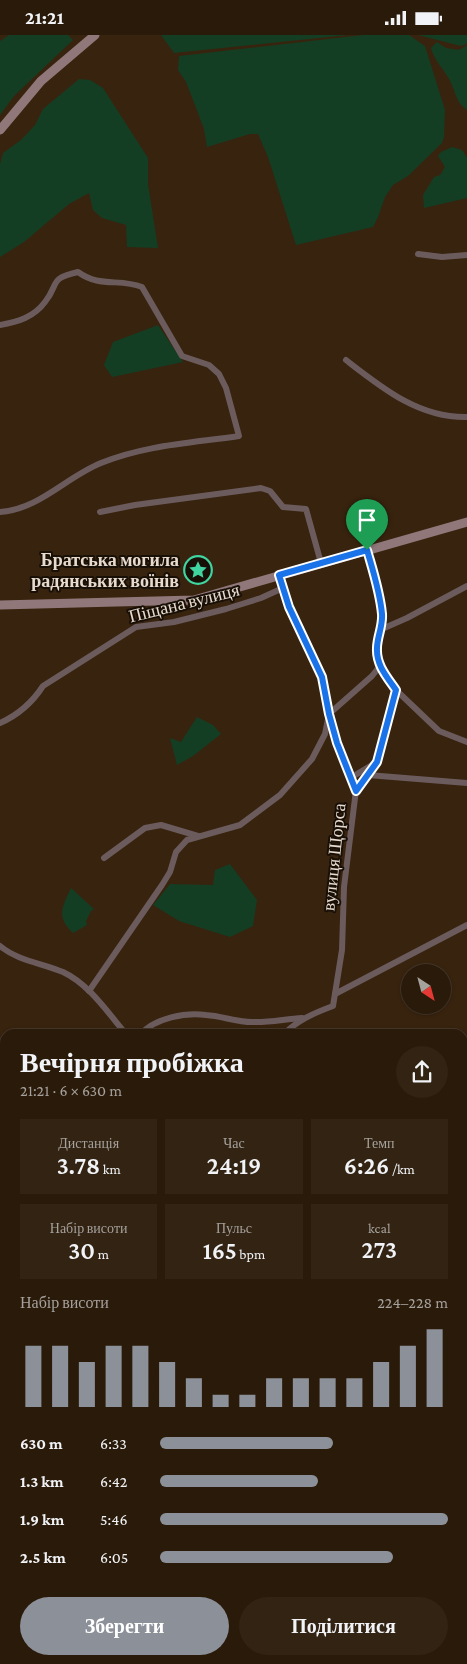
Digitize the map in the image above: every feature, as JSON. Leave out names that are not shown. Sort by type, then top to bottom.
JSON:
[{"type":"street","points":[[0,130],[41,81],[95,35]]},
{"type":"street","points":[[418,254],[442,257],[467,255]]},
{"type":"street","points":[[0,325],[26,319],[47,300],[55,281],[66,274],[78,271],[95,282],[133,283],[142,287],[182,356],[209,365],[219,374],[226,388],[239,436],[148,448],[101,463],[81,473],[32,505],[0,512]]},
{"type":"street","points":[[346,360],[372,380],[424,411],[467,417]]},
{"type":"street","points":[[100,512],[135,505],[261,488],[270,491],[283,507],[306,509],[320,563]]},
{"type":"street","points":[[0,605],[194,600],[467,522]]},
{"type":"street","points":[[367,550],[378,585],[382,615],[382,629],[376,648],[380,666],[396,690],[439,731],[467,742]]},
{"type":"street","name":"вулиця Щорса","points":[[279,575],[289,607],[322,677],[337,743],[356,791],[348,842],[342,950],[335,994]]},
{"type":"street","points":[[382,629],[407,619],[467,585]]},
{"type":"street","name":"Піщана вулиця","points":[[0,723],[13,718],[34,699],[43,687],[136,627],[174,622],[226,609],[261,598],[283,588]]},
{"type":"street","points":[[89,991],[162,885],[170,872],[176,852],[187,840],[240,825],[280,795],[312,759],[325,734],[329,714],[372,676],[380,666]]},
{"type":"street","points":[[356,791],[377,762],[396,690]]},
{"type":"street","points":[[352,777],[377,762]]},
{"type":"street","points":[[368,775],[467,783]]},
{"type":"street","points":[[104,857],[145,828],[161,825],[198,836]]},
{"type":"street","points":[[149,1029],[161,1021],[186,1015],[206,1015],[239,1022],[255,1023],[305,1017],[333,1006],[335,994],[467,925]]},
{"type":"street","points":[[0,946],[10,954],[65,973],[89,991],[122,1029]]},
{"type":"street","points":[[290,1029],[305,1017]]},
{"type":"green space","points":[[9,35],[68,35],[73,40],[14,96],[0,115],[0,41]]},
{"type":"green space","points":[[161,35],[348,35],[174,53]]},
{"type":"green space","points":[[363,35],[409,35],[425,46],[445,110],[444,137],[442,143],[408,176],[393,185],[385,197],[373,227],[296,245],[268,157],[258,134],[250,134],[207,147],[204,129],[198,113],[186,82],[178,70],[179,56]]},
{"type":"green space","points":[[418,35],[467,35],[467,44],[461,46]]},
{"type":"green space","points":[[437,42],[446,48],[459,50],[467,45],[467,110],[458,100],[449,79],[432,52],[431,48]]},
{"type":"green space","points":[[79,79],[90,80],[103,88],[148,158],[148,184],[158,248],[127,247],[126,225],[102,218],[93,210],[89,193],[69,204],[24,242],[0,257],[0,164],[3,153],[21,140],[35,125],[43,109]]},
{"type":"green space","points":[[452,147],[462,150],[467,158],[467,198],[424,208],[423,195],[434,177],[440,175],[445,167],[438,156],[441,152]]},
{"type":"green space","points":[[158,325],[183,362],[112,377],[104,365],[113,342]]},
{"type":"green space","points":[[197,717],[213,725],[221,734],[193,756],[177,765],[170,738],[181,742]]},
{"type":"green space","points":[[230,864],[257,900],[253,926],[230,937],[179,921],[153,905],[170,884],[213,885],[215,870]]},
{"type":"green space","points":[[71,888],[94,909],[86,921],[87,925],[73,933],[64,922],[62,912]]},
{"type":"place","name":"Братська могила радянських воїнів","points":[[198,570]]},
{"type":"route","points":[[367,550],[378,585],[382,615],[382,629],[376,648],[380,666],[396,690],[377,762],[356,791],[337,743],[322,677],[289,607],[279,575],[367,550]]}]
